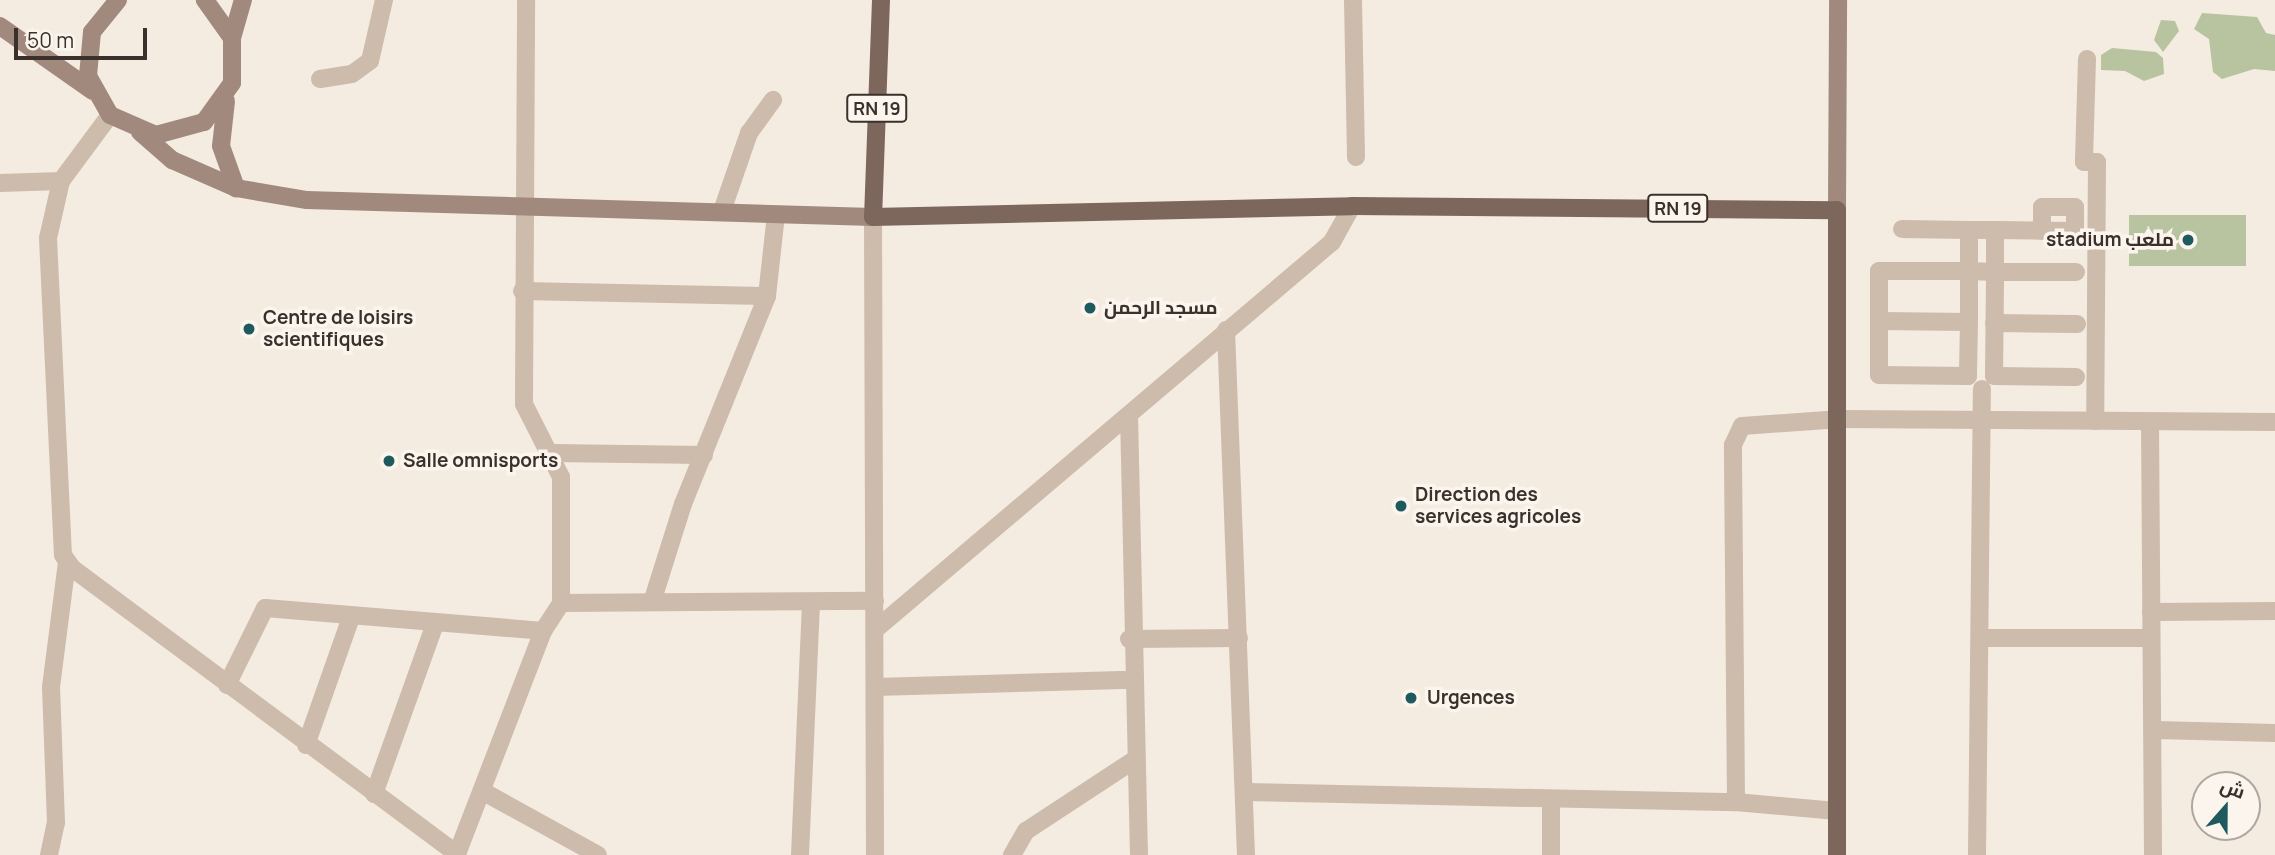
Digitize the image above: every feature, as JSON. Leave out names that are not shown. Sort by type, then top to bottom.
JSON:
[{"type":"main road","points":[[94,0],[99,19]]},
{"type":"main road","points":[[93,91],[86,61],[99,19],[118,0]]},
{"type":"main road","points":[[205,0],[232,38]]},
{"type":"main road","points":[[236,188],[221,146],[226,97],[236,68],[232,38],[243,0]]},
{"type":"main road","name":"RN 19","points":[[881,0],[873,217],[1352,206],[1837,210]]},
{"type":"main road","points":[[1837,855],[1841,419],[1837,210],[1838,0]]},
{"type":"main road","points":[[0,26],[93,91],[110,115],[140,132],[172,160],[236,188],[307,200],[873,217]]},
{"type":"main road","points":[[140,132],[189,130],[226,97]]},
{"type":"street","points":[[320,79],[352,74],[370,61],[384,0]]},
{"type":"street","points":[[67,562],[306,745],[458,855],[543,631],[561,603],[561,477],[552,453],[528,421],[524,404],[521,208],[526,0]]},
{"type":"street","points":[[1353,0],[1356,157]]},
{"type":"street","points":[[2087,60],[2084,162],[2097,162],[2095,421]]},
{"type":"street","points":[[722,211],[750,133],[774,100]]},
{"type":"street","points":[[49,855],[56,823],[51,687],[67,562],[60,536],[48,237],[61,181],[110,115]]},
{"type":"street","points":[[0,183],[61,181]]},
{"type":"street","points":[[876,629],[1332,242],[1352,206]]},
{"type":"street","points":[[653,599],[704,455],[767,296],[776,214]]},
{"type":"street","points":[[873,217],[875,855]]},
{"type":"street","points":[[1902,229],[2042,230]]},
{"type":"street","points":[[1968,376],[1969,230]]},
{"type":"street","points":[[1977,855],[1982,419],[1994,323],[1995,230]]},
{"type":"street","points":[[2076,272],[1879,271],[1879,375],[1968,376],[1988,383],[2076,377]]},
{"type":"street","points":[[522,291],[767,296]]},
{"type":"street","points":[[1879,321],[1969,321]]},
{"type":"street","points":[[1994,323],[2077,324]]},
{"type":"street","points":[[1226,330],[1246,855]]},
{"type":"street","points":[[1129,415],[1129,639],[1139,855]]},
{"type":"street","points":[[1736,802],[1736,435],[1753,421],[1982,419],[2275,422]]},
{"type":"street","points":[[2150,422],[2151,638],[2155,730],[2153,855]]},
{"type":"street","points":[[552,453],[704,455]]},
{"type":"street","points":[[561,603],[653,599],[811,603],[875,601]]},
{"type":"street","points":[[800,855],[811,603]]},
{"type":"street","points":[[227,685],[265,608],[350,620],[543,631]]},
{"type":"street","points":[[2151,612],[2275,611]]},
{"type":"street","points":[[306,745],[350,620]]},
{"type":"street","points":[[374,794],[434,626]]},
{"type":"street","points":[[1129,639],[1239,638]]},
{"type":"street","points":[[1981,638],[2151,638]]},
{"type":"street","points":[[875,687],[1130,680]]},
{"type":"street","points":[[2155,730],[2275,733]]},
{"type":"street","points":[[1012,855],[1026,831],[1134,760]]},
{"type":"street","points":[[484,792],[598,855]]},
{"type":"street","points":[[1244,792],[1736,802],[1837,811]]},
{"type":"street","points":[[1551,799],[1551,855]]},
{"type":"green space","points":[[2202,13],[2257,17],[2266,33],[2275,35],[2275,71],[2254,69],[2222,79],[2213,72],[2209,39],[2194,29]]},
{"type":"green space","points":[[2161,20],[2175,21],[2179,31],[2163,52],[2154,40]]},
{"type":"green space","points":[[2112,48],[2156,52],[2163,58],[2164,74],[2144,81],[2125,71],[2101,70],[2101,55]]},
{"type":"green space","name":"stadium ملعب","points":[[2129,215],[2246,215],[2246,266],[2129,266]]},
{"type":"place","name":"stadium ملعب","points":[[2188,240]]},
{"type":"place","name":"مسجد الرحمن","points":[[1090,308]]},
{"type":"place","name":"Centre de loisirs scientifiques","points":[[249,329]]},
{"type":"place","name":"Salle omnisports","points":[[389,461]]},
{"type":"place","name":"Direction des services agricoles","points":[[1401,506]]},
{"type":"place","name":"Urgences","points":[[1411,698]]}]
